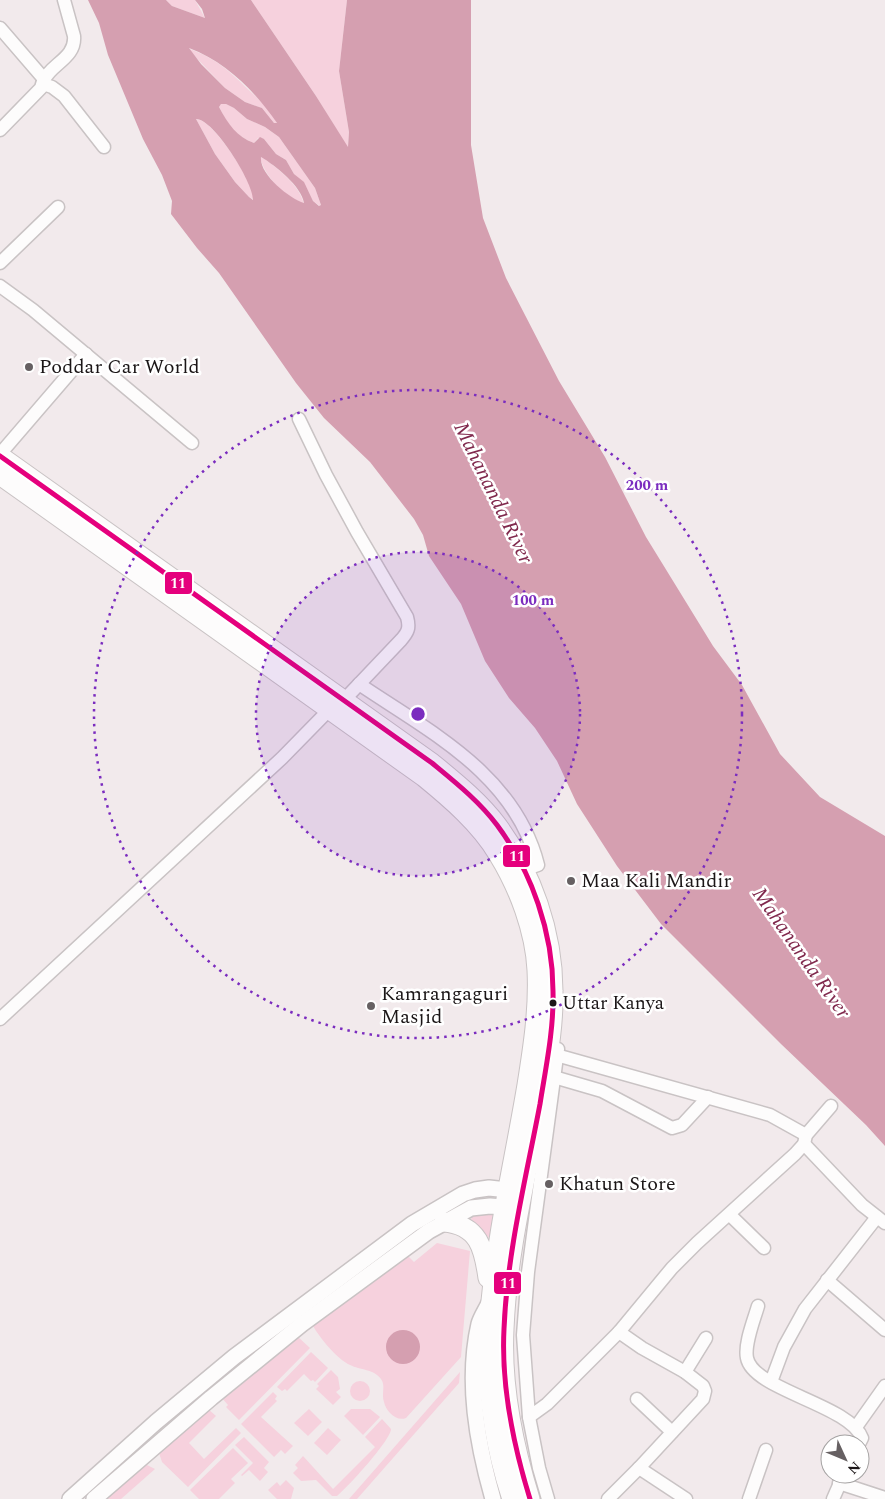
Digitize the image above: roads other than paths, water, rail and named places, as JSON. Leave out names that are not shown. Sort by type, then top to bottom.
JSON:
[{"type":"main road","points":[[0,455],[337,704],[394,754],[450,799],[481,831],[518,876],[540,909],[550,948],[553,984],[553,1054],[550,1076],[491,1300]]},
{"type":"main road","points":[[0,475],[337,704],[380,715],[423,744],[466,778],[496,814],[502,826],[518,876],[524,956],[525,994],[521,1064],[524,1099],[519,1199],[505,1307],[504,1367],[514,1444],[530,1499]]},
{"type":"main road","points":[[444,1222],[464,1227],[475,1236],[485,1255],[491,1300],[488,1361],[492,1410],[504,1472],[512,1499]]},
{"type":"street","points":[[0,130],[71,51],[74,42],[64,0]]},
{"type":"street","points":[[0,28],[43,82],[64,96],[104,147]]},
{"type":"street","points":[[0,263],[58,207]]},
{"type":"street","points":[[0,286],[34,310],[192,443]]},
{"type":"street","points":[[0,455],[86,354]]},
{"type":"street","points":[[0,1019],[282,758],[359,684],[408,631],[407,617],[326,475],[300,420]]},
{"type":"street","points":[[359,684],[454,747],[484,773],[497,788],[518,818],[538,865],[518,876]]},
{"type":"street","points":[[553,1054],[770,1115],[805,1139],[862,1205],[881,1220],[827,1280],[805,1309],[784,1347],[771,1382]]},
{"type":"street","points":[[550,1076],[602,1091],[672,1128],[682,1126],[708,1097]]},
{"type":"street","points":[[529,1417],[548,1404],[619,1332],[672,1268],[697,1243],[795,1154],[831,1106]]},
{"type":"street","points":[[87,1484],[96,1497],[210,1398],[297,1318],[412,1224],[448,1202],[469,1192],[489,1188],[519,1199]]},
{"type":"street","points":[[70,1499],[156,1422],[234,1357],[444,1222],[471,1208],[519,1199]]},
{"type":"street","points":[[519,1199],[528,1272],[523,1335],[529,1417],[539,1468],[548,1499]]},
{"type":"street","points":[[730,1215],[764,1248]]},
{"type":"street","points":[[412,1224],[421,1237]]},
{"type":"street","points":[[827,1280],[885,1330]]},
{"type":"street","points":[[491,1300],[480,1322],[474,1355],[474,1399],[480,1448],[493,1499]]},
{"type":"street","points":[[758,1306],[747,1349],[746,1357],[749,1365],[755,1372],[771,1382],[849,1422],[860,1434]]},
{"type":"street","points":[[608,1499],[703,1399],[705,1391],[703,1386],[685,1372],[642,1348],[619,1332]]},
{"type":"street","points":[[685,1372],[706,1338]]},
{"type":"street","points":[[856,1428],[885,1386]]},
{"type":"street","points":[[637,1399],[672,1432]]},
{"type":"street","points":[[748,1499],[766,1450]]},
{"type":"street","points":[[639,1468],[686,1499]]},
{"type":"street","points":[[833,1499],[839,1484]]},
{"type":"street","points":[[853,1484],[885,1498]]},
{"type":"water","name":"Mahananda River","points":[[88,0],[166,0],[172,6],[205,18],[202,9],[195,0],[251,0],[348,147],[349,132],[339,71],[347,0],[471,0],[471,145],[483,218],[506,278],[559,381],[605,457],[646,537],[713,646],[742,685],[780,754],[820,797],[885,836],[885,1146],[866,1125],[781,1044],[661,924],[617,866],[577,804],[557,761],[535,728],[509,698],[485,661],[461,604],[429,556],[423,535],[414,519],[370,462],[324,418],[296,383],[219,273],[171,214],[172,201],[162,175],[143,139],[108,55],[99,23]],"holes":[[[189,48],[215,61],[239,79],[277,123],[274,123],[262,108],[245,102],[225,88],[201,64]],[[221,104],[226,104],[247,119],[265,127],[279,137],[315,188],[321,205],[319,206],[313,201],[304,182],[294,174],[286,160],[276,154],[264,139],[260,137],[254,143],[243,137],[230,124],[219,107]],[[196,119],[203,121],[222,140],[247,180],[253,200],[235,182],[215,154]],[[261,157],[287,177],[298,190],[304,203],[283,191],[270,178],[262,164]]]},
{"type":"water","points":[[403,1330],[410,1331],[415,1335],[419,1340],[419,1354],[415,1359],[410,1363],[403,1364],[396,1363],[391,1359],[387,1354],[386,1347],[387,1340],[391,1335],[396,1331]]},
{"type":"place","name":"Poddar Car World","points":[[29,367]]},
{"type":"place","name":"Maa Kali Mandir","points":[[571,881]]},
{"type":"place","name":"Uttar Kanya","points":[[553,1003]]},
{"type":"place","name":"Kamrangaguri Masjid","points":[[371,1006]]},
{"type":"place","name":"Khatun Store","points":[[549,1184]]}]
